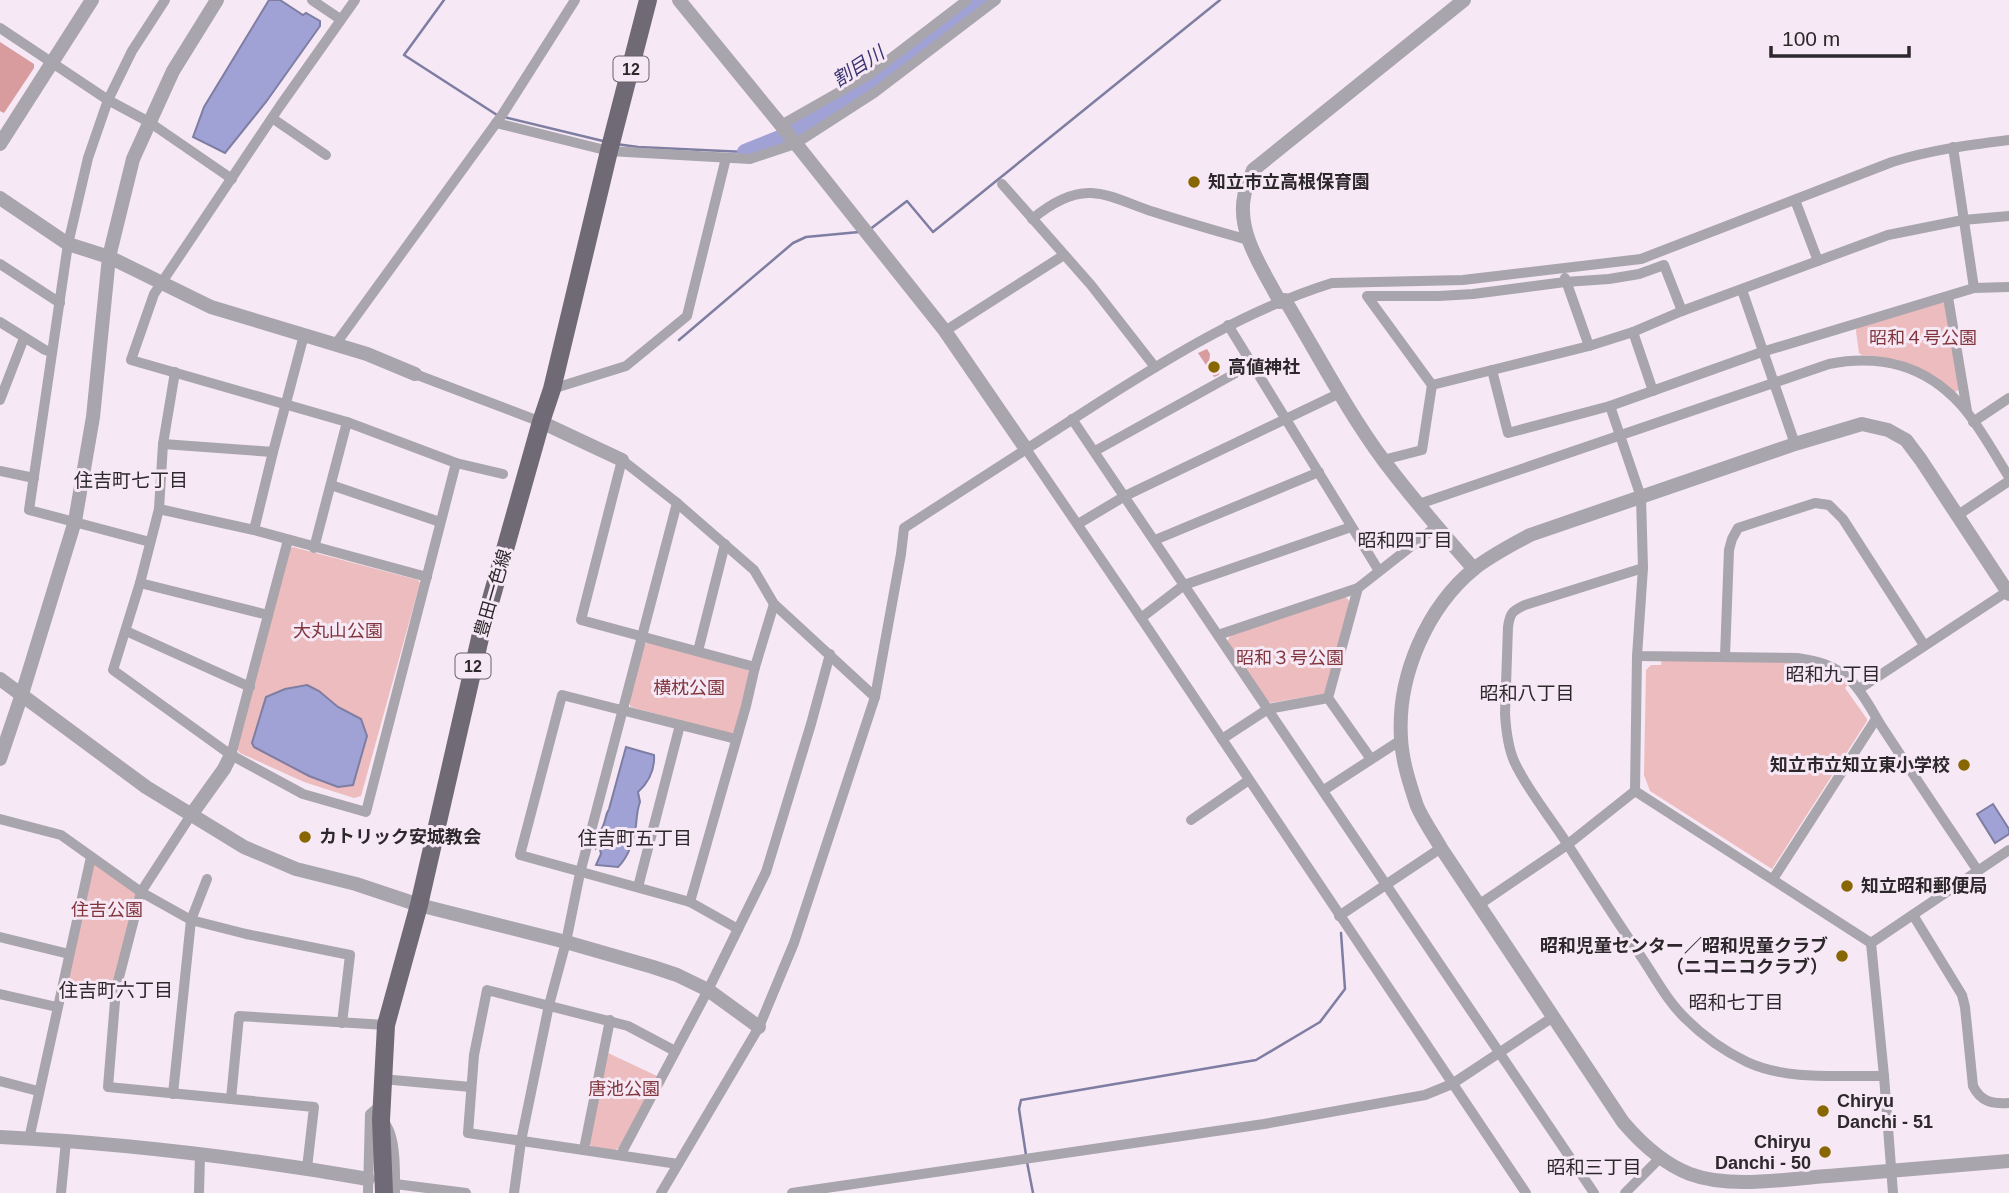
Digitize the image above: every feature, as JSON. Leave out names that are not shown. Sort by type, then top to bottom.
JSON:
[{"type":"main road","name":"豊田一色線","points":[[391,1190],[382,1112],[386,1026],[419,905],[480,638],[552,389],[649,0]]},
{"type":"street","points":[[150,542],[29,510],[68,244],[89,158],[108,100],[132,51],[165,0]]},
{"type":"street","points":[[0,759],[4,730],[22,694],[75,521],[93,417],[110,257],[133,159],[173,71],[217,0]]},
{"type":"street","points":[[312,0],[340,19]]},
{"type":"street","points":[[355,0],[162,281],[154,294],[131,360],[347,422],[456,463],[503,474]]},
{"type":"street","points":[[335,345],[499,119],[575,0]]},
{"type":"street","points":[[679,0],[945,331],[1078,524],[1526,1193]]},
{"type":"street","points":[[783,128],[869,75],[967,0]]},
{"type":"street","points":[[499,119],[611,146],[751,159],[796,144],[874,93],[996,0]]},
{"type":"street","points":[[1464,0],[1253,170],[1243,198],[1248,240],[1282,301],[1383,460],[1474,569]]},
{"type":"street","points":[[0,144],[91,1]]},
{"type":"street","points":[[0,28],[108,100],[149,122],[232,179]]},
{"type":"street","points":[[272,118],[326,155]]},
{"type":"street","points":[[661,1193],[759,1027],[794,943],[875,697],[904,528],[1072,419],[1228,325],[1332,283],[1463,280],[1641,258],[1892,162],[1953,147],[2009,139]]},
{"type":"street","points":[[1953,147],[1974,288]]},
{"type":"street","points":[[552,389],[626,366],[687,316],[726,158]]},
{"type":"street","points":[[1003,184],[1091,285],[1155,367]]},
{"type":"street","points":[[1032,219],[1050,204],[1091,193],[1248,240]]},
{"type":"street","points":[[0,198],[68,244],[110,257],[211,307],[367,354],[541,422],[622,460],[677,503],[754,570],[774,604],[875,697]]},
{"type":"street","points":[[1795,200],[1818,261]]},
{"type":"street","points":[[1432,385],[1589,346],[1633,332],[1888,235],[1964,220],[2009,216]]},
{"type":"street","points":[[945,331],[1064,255]]},
{"type":"street","points":[[0,264],[60,303]]},
{"type":"street","points":[[1383,460],[1422,450],[1432,385],[1367,296],[1439,296],[1609,279],[1639,274],[1664,265],[1682,312]]},
{"type":"street","points":[[1563,268],[1565,282],[1589,346]]},
{"type":"street","points":[[1492,370],[1508,433],[1610,406],[1762,352],[1974,288],[2009,287]]},
{"type":"street","points":[[1742,290],[1795,444]]},
{"type":"street","points":[[1948,297],[1970,418]]},
{"type":"street","points":[[0,322],[52,352]]},
{"type":"street","points":[[1228,325],[1379,570]]},
{"type":"street","points":[[1633,332],[1653,391]]},
{"type":"street","points":[[254,530],[304,335]]},
{"type":"street","points":[[0,400],[24,338]]},
{"type":"street","points":[[1419,504],[1829,364],[1872,359],[1910,368],[1946,391],[1970,418],[2009,479],[1958,515]]},
{"type":"street","points":[[1095,451],[1252,365]]},
{"type":"street","points":[[175,372],[163,444],[159,509],[113,670],[231,755],[303,794],[366,812],[456,463]]},
{"type":"street","points":[[1078,524],[1125,496],[1340,393]]},
{"type":"street","points":[[1970,418],[2009,398]]},
{"type":"street","points":[[1610,406],[1641,497],[1643,568],[1637,656],[1635,792]]},
{"type":"street","points":[[1072,419],[1594,1193]]},
{"type":"street","points":[[314,548],[347,422]]},
{"type":"street","points":[[1859,689],[2008,592],[1906,440],[1888,430],[1861,424],[1530,535],[1499,551],[1474,569],[1446,599],[1426,630],[1412,662],[1405,689],[1401,740],[1408,778],[1419,809],[1441,848],[1623,1122],[1640,1141],[1661,1157],[1689,1174],[1720,1180],[1766,1181],[2009,1161]]},
{"type":"street","points":[[163,444],[273,452]]},
{"type":"street","points":[[622,460],[581,620],[755,667]]},
{"type":"street","points":[[0,471],[34,478]]},
{"type":"street","points":[[1155,540],[1319,472]]},
{"type":"street","points":[[331,485],[440,522]]},
{"type":"street","points":[[514,1193],[521,1141],[549,1005],[566,942],[580,873],[677,503]]},
{"type":"street","points":[[1724,656],[1731,539],[1738,528],[1815,503],[1829,505],[1843,519],[1924,645]]},
{"type":"street","points":[[159,509],[254,530],[427,577]]},
{"type":"street","points":[[1218,635],[1357,588],[1437,526]]},
{"type":"street","points":[[1141,618],[1184,585],[1351,527]]},
{"type":"street","points":[[288,540],[231,755],[141,892],[116,989],[108,1087],[314,1107],[307,1168]]},
{"type":"street","points":[[698,651],[724,544]]},
{"type":"street","points":[[1643,568],[1513,610],[1509,618],[1505,670],[1506,728],[1512,755],[1567,845],[1667,997],[1684,1017],[1711,1041],[1748,1062],[1794,1074],[1884,1076]]},
{"type":"street","points":[[140,583],[268,615]]},
{"type":"street","points":[[1357,588],[1328,698],[1371,759]]},
{"type":"street","points":[[690,902],[774,604]]},
{"type":"street","points":[[126,631],[250,687]]},
{"type":"street","points":[[621,1154],[708,990],[765,872],[830,654]]},
{"type":"street","points":[[1637,656],[1797,658],[1818,661],[1838,670],[1859,689],[1876,719],[1978,871]]},
{"type":"street","points":[[0,679],[146,788],[244,847],[296,869],[677,975],[708,990],[759,1027]]},
{"type":"street","points":[[736,739],[562,695],[520,855],[690,902],[738,929]]},
{"type":"street","points":[[1222,739],[1268,709],[1328,698]]},
{"type":"street","points":[[1773,879],[1876,719]]},
{"type":"street","points":[[638,887],[680,725]]},
{"type":"street","points":[[1324,790],[1401,740]]},
{"type":"street","points":[[1191,820],[1249,780]]},
{"type":"street","points":[[1479,904],[1567,845],[1635,792]]},
{"type":"street","points":[[1635,792],[1871,943]]},
{"type":"street","points":[[0,819],[61,835],[141,892],[191,920],[350,955],[342,1023]]},
{"type":"street","points":[[1339,915],[1441,848]]},
{"type":"street","points":[[1871,943],[2009,850]]},
{"type":"street","points":[[29,1139],[92,858]]},
{"type":"street","points":[[173,1094],[191,920],[207,879]]},
{"type":"street","points":[[1913,915],[1962,995],[1973,1086],[1978,1095],[1989,1102],[2009,1103]]},
{"type":"street","points":[[0,937],[69,954]]},
{"type":"street","points":[[1871,943],[1893,1193]]},
{"type":"street","points":[[675,1051],[628,1026],[610,1020],[487,990],[474,1055],[468,1133],[678,1164]]},
{"type":"street","points":[[0,995],[57,1007]]},
{"type":"street","points":[[231,1099],[239,1016],[386,1026]]},
{"type":"street","points":[[792,1193],[1277,1122],[1425,1095],[1452,1084],[1552,1017]]},
{"type":"street","points":[[584,1149],[610,1020]]},
{"type":"street","points":[[382,1079],[471,1087]]},
{"type":"street","points":[[0,1081],[38,1091]]},
{"type":"street","points":[[0,1138],[66,1141],[307,1168],[368,1186],[370,1115],[382,1112]]},
{"type":"street","points":[[61,1193],[66,1141]]},
{"type":"street","points":[[199,1193],[200,1155]]},
{"type":"street","points":[[1625,1193],[1661,1157]]},
{"type":"street","points":[[391,1190],[467,1193]]},
{"type":"green space","name":"昭和４号公園","points":[[1943,302],[1947,305],[1960,389],[1955,392],[1882,357],[1859,353],[1857,327]]},
{"type":"green space","name":"大丸山公園","points":[[290,548],[418,580],[420,583],[361,796],[354,798],[304,782],[240,753],[236,748]]},
{"type":"green space","name":"昭和３号公園","points":[[1345,596],[1350,602],[1327,692],[1268,702],[1227,643],[1230,635]]},
{"type":"green space","name":"横枕公園","points":[[648,642],[748,670],[750,673],[732,734],[631,707],[629,702],[644,645]]},
{"type":"green space","points":[[1662,659],[1796,661],[1819,665],[1849,683],[1845,688],[1867,721],[1772,869],[1650,791],[1644,775],[1646,670],[1651,665],[1661,665]]},
{"type":"green space","name":"住吉公園","points":[[93,862],[138,893],[111,997],[64,986]]},
{"type":"green space","name":"唐池公園","points":[[608,1053],[657,1076],[619,1148],[615,1150],[592,1147],[589,1143]]},
{"type":"shaded area","points":[[0,42],[34,64],[4,113],[0,111]]},
{"type":"shaded area","points":[[1207,349],[1213,371],[1220,372],[1214,377],[1198,353]]},
{"type":"water","points":[[269,0],[280,0],[303,15],[306,13],[320,21],[320,26],[266,102],[225,153],[193,137],[204,107]]},
{"type":"water","points":[[307,685],[361,719],[367,736],[353,785],[338,787],[309,776],[254,747],[252,743],[266,697],[285,689]]},
{"type":"water","points":[[626,747],[654,755],[652,771],[638,792],[640,802],[635,830],[625,858],[618,867],[596,865],[601,854],[599,845],[596,848],[597,839],[609,809]]},
{"type":"water","points":[[1993,804],[2009,829],[2009,834],[1995,843],[1977,814]]},
{"type":"waterway","points":[[444,0],[404,55],[497,115]]},
{"type":"waterway","name":"割目川","points":[[745,152],[780,138],[877,82],[983,0]]},
{"type":"waterway","points":[[869,230],[907,201],[933,232],[1220,0]]},
{"type":"waterway","points":[[504,117],[603,141]]},
{"type":"waterway","points":[[616,144],[745,152]]},
{"type":"waterway","points":[[679,340],[793,243],[806,237],[859,232]]},
{"type":"waterway","points":[[1026,1155],[1019,1109],[1021,1100],[1256,1060],[1320,1022],[1345,989],[1341,933]]},
{"type":"waterway","points":[[1027,1162],[1033,1193]]},
{"type":"place","name":"知立市立高根保育園","points":[[1194,182]]},
{"type":"place","name":"高値神社","points":[[1214,367]]},
{"type":"place","name":"知立市立知立東小学校","points":[[1964,765]]},
{"type":"place","name":"カトリック安城教会","points":[[305,837]]},
{"type":"place","name":"知立昭和郵便局","points":[[1847,886]]},
{"type":"place","name":"昭和児童センター／昭和児童クラブ （ニコニコクラブ）","points":[[1842,956]]},
{"type":"place","name":"Chiryu Danchi - 51","points":[[1823,1111]]},
{"type":"place","name":"Chiryu Danchi - 50","points":[[1825,1152]]},
{"type":"district","name":"住吉町七丁目","points":[[131,480]]},
{"type":"district","name":"昭和四丁目","points":[[1405,540]]},
{"type":"district","name":"昭和九丁目","points":[[1833,674]]},
{"type":"district","name":"昭和八丁目","points":[[1527,693]]},
{"type":"district","name":"住吉町五丁目","points":[[635,838]]},
{"type":"district","name":"住吉町六丁目","points":[[116,990]]},
{"type":"district","name":"昭和七丁目","points":[[1736,1002]]},
{"type":"district","name":"昭和三丁目","points":[[1594,1167]]}]
